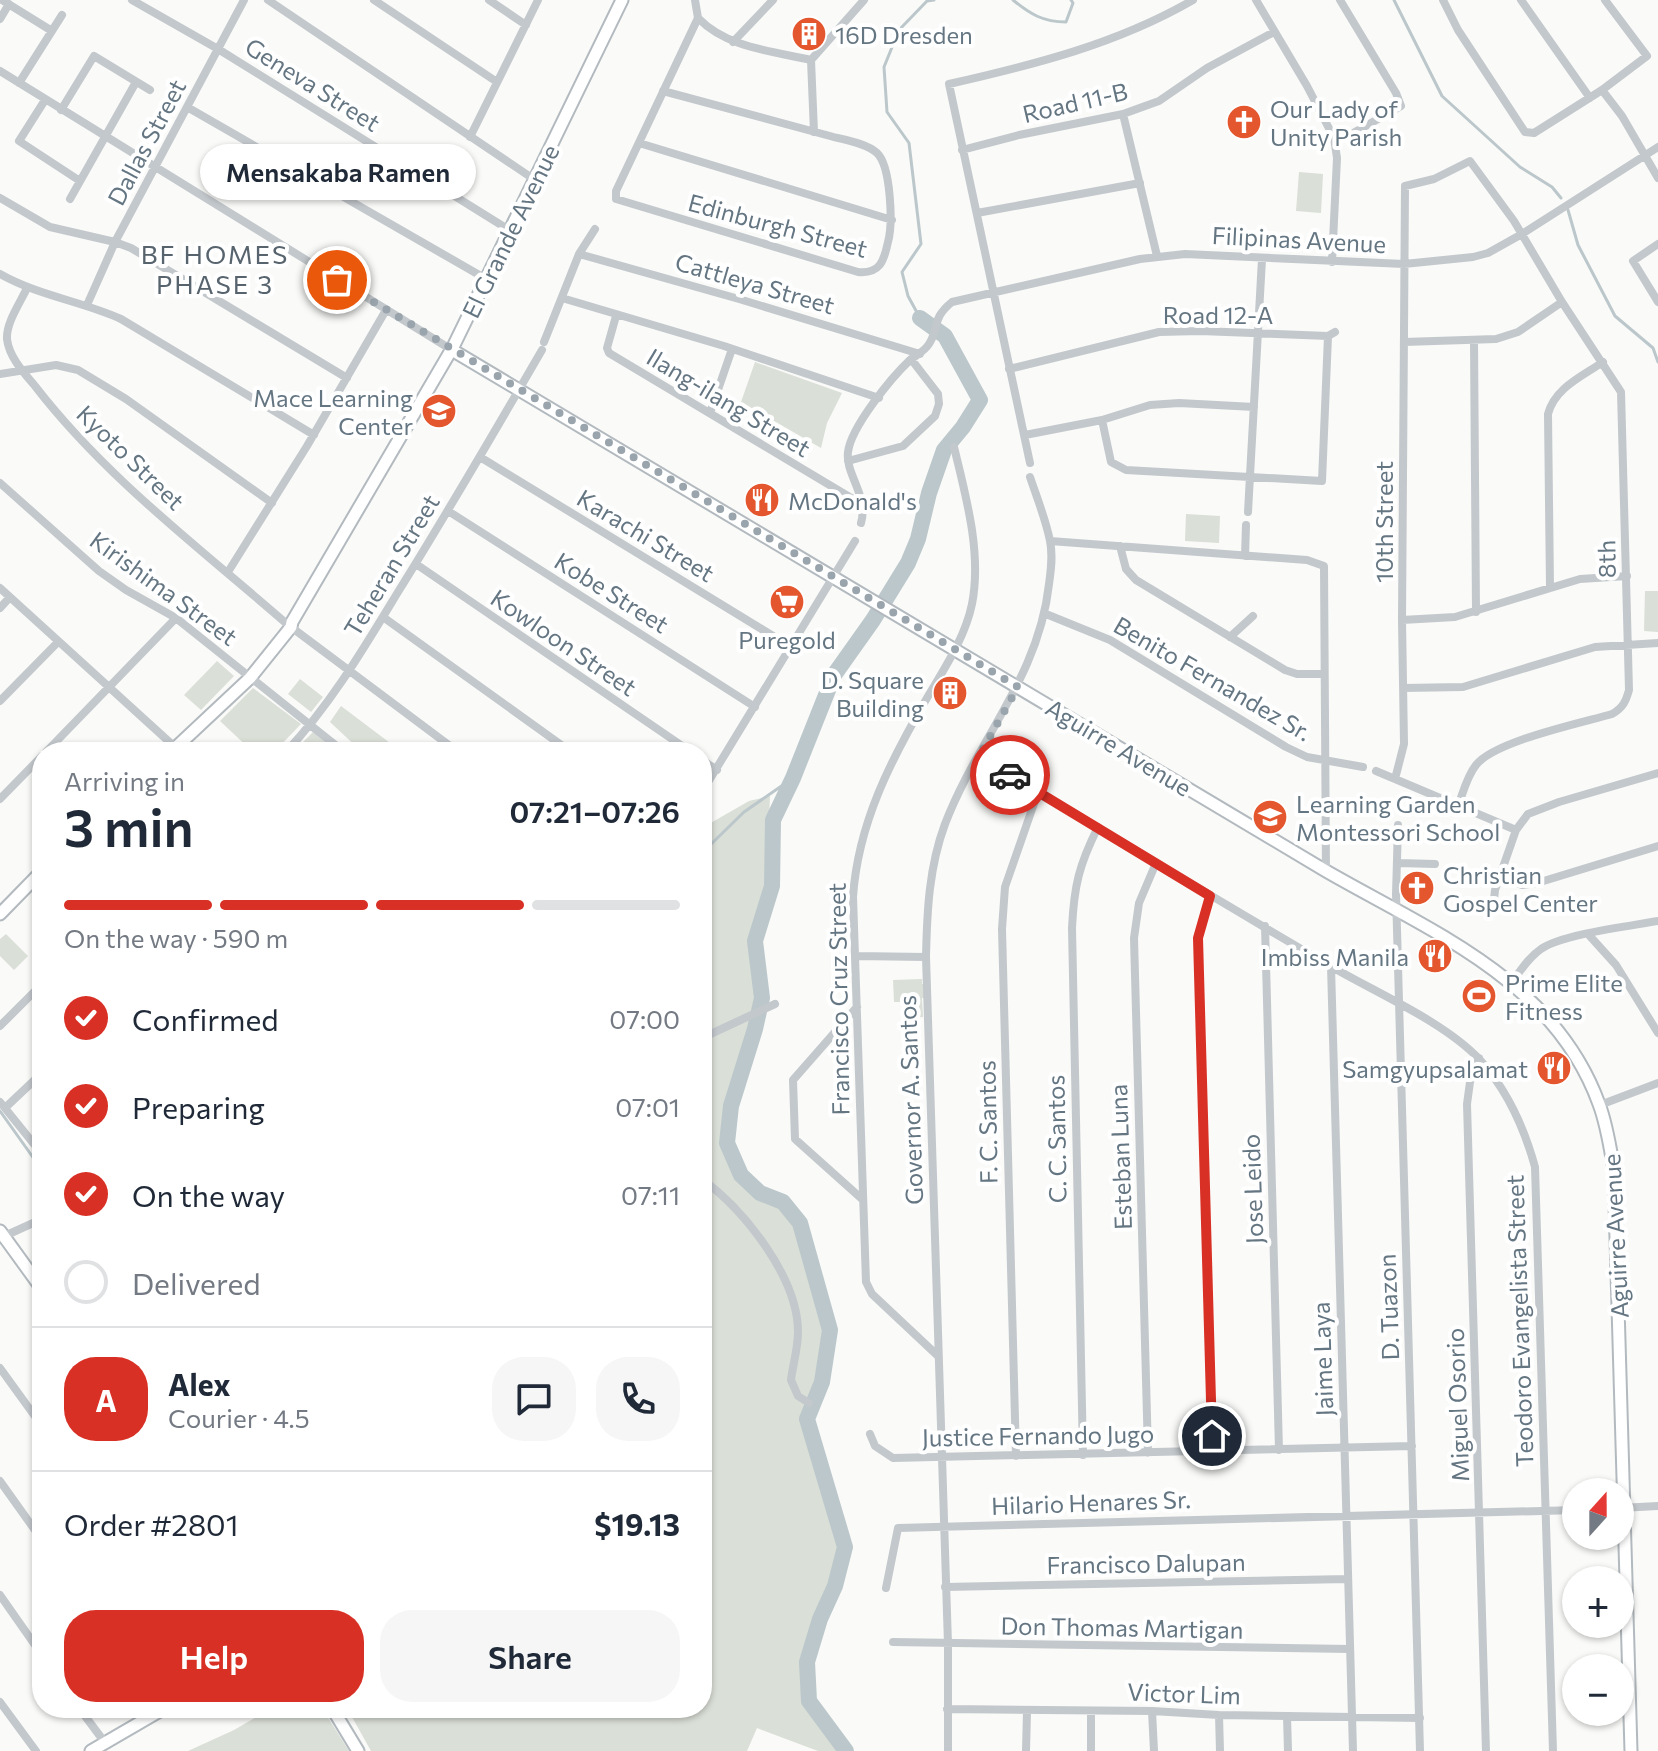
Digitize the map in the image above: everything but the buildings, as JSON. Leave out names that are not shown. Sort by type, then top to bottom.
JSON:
[{"type":"street","name":"Geneva Street","points":[[132,0],[218,49],[511,231]]},
{"type":"street","name":"Dallas Street","points":[[87,305],[115,242],[244,0]]},
{"type":"street","points":[[268,0],[535,180]]},
{"type":"street","points":[[374,0],[497,82]]},
{"type":"street","points":[[489,0],[526,25]]},
{"type":"street","points":[[470,137],[538,0]]},
{"type":"street","name":"El Grande Avenue","points":[[182,742],[250,678],[288,627],[452,350],[622,0]]},
{"type":"street","points":[[695,0],[698,18],[639,143],[892,220]]},
{"type":"street","points":[[733,42],[773,0]]},
{"type":"street","points":[[814,132],[811,60],[864,0]]},
{"type":"street","points":[[1030,463],[949,84],[1018,68],[1110,40],[1193,0]]},
{"type":"street","points":[[1256,0],[1334,138],[1337,158],[1332,262]]},
{"type":"street","points":[[1334,138],[1348,136],[1401,106],[1340,0]]},
{"type":"street","points":[[1443,0],[1458,30],[1525,132],[1534,133],[1602,90],[1647,56],[1605,0]]},
{"type":"street","points":[[1521,0],[1590,98]]},
{"type":"street","points":[[0,19],[5,2],[52,31]]},
{"type":"street","points":[[19,83],[62,15]]},
{"type":"street","points":[[698,18],[719,36],[733,42],[811,60]]},
{"type":"street","name":"Road 11-B","points":[[962,150],[1123,114],[1159,101],[1207,68],[1274,32]]},
{"type":"street","points":[[61,110],[94,56],[150,90]]},
{"type":"street","name":"Aguirre Avenue","points":[[1,73],[452,350],[1326,871],[1473,954],[1512,982],[1558,1030],[1580,1064],[1600,1105],[1614,1170],[1617,1212],[1621,1478]]},
{"type":"street","points":[[70,199],[136,82]]},
{"type":"street","points":[[1602,90],[1622,116],[1658,178]]},
{"type":"street","name":"Edinburgh Street","points":[[639,143],[614,197],[619,202],[858,272],[874,272],[880,268],[887,251],[892,220],[883,162],[877,153],[866,147],[663,91]]},
{"type":"street","points":[[45,100],[19,141],[80,181]]},
{"type":"street","points":[[187,107],[488,280]]},
{"type":"street","points":[[1123,114],[1157,256]]},
{"type":"street","name":"Filipinas Avenue","points":[[915,357],[933,335],[935,321],[941,311],[952,302],[1157,256],[1185,254],[1404,264],[1488,253],[1658,147]]},
{"type":"street","name":"8th","points":[[1404,264],[1405,186],[1434,179],[1470,161],[1522,234],[1562,302],[1603,362],[1621,392],[1623,403],[1629,690],[1626,701],[1620,710],[1508,745],[1485,756],[1475,765],[1458,806]]},
{"type":"street","points":[[977,213],[1140,183]]},
{"type":"street","points":[[0,198],[50,227],[115,242],[149,259],[347,378]]},
{"type":"street","name":"Teheran Street","points":[[295,742],[312,724],[350,670],[480,457],[543,346],[579,254],[595,229]]},
{"type":"street","points":[[1658,244],[1633,261],[1658,302]]},
{"type":"street","name":"Cattleya Street","points":[[579,254],[753,303],[915,357]]},
{"type":"street","points":[[1248,512],[1262,259]]},
{"type":"street","name":"10th Street","points":[[1395,779],[1404,744],[1404,264]]},
{"type":"street","points":[[0,274],[27,288],[87,305],[139,329],[314,435]]},
{"type":"street","name":"Kyoto Street","points":[[27,288],[7,338],[12,353],[22,370],[96,458],[288,627],[445,742]]},
{"type":"street","points":[[562,298],[732,349],[879,398]]},
{"type":"street","points":[[1404,342],[1496,339],[1518,332],[1562,302]]},
{"type":"street","points":[[228,572],[314,435],[386,310]]},
{"type":"street","name":"Ilang-ilang Street","points":[[616,316],[607,348],[609,353],[863,506]]},
{"type":"street","name":"Road 12-A","points":[[1009,369],[1159,332],[1332,334],[1322,481],[1250,478]]},
{"type":"street","points":[[1474,341],[1476,612]]},
{"type":"street","points":[[710,413],[732,349]]},
{"type":"street","points":[[848,461],[903,446],[935,416],[938,394],[915,357],[879,398],[853,437],[848,451],[848,461],[863,506],[861,523]]},
{"type":"street","points":[[1550,588],[1548,414],[1551,402],[1563,388],[1603,362]]},
{"type":"street","points":[[0,374],[56,365],[78,370],[272,503]]},
{"type":"street","points":[[1025,435],[1102,420],[1150,405],[1179,403],[1254,407]]},
{"type":"street","points":[[1102,420],[1111,462],[1126,470],[1250,478]]},
{"type":"street","name":"Francisco Cruz Street","points":[[938,1356],[872,1294],[865,1271],[854,885],[868,818],[892,761],[954,649],[972,603],[974,557],[954,447]]},
{"type":"street","name":"Karachi Street","points":[[480,457],[791,647]]},
{"type":"street","name":"Governor A. Santos","points":[[948,1751],[948,1644],[927,910],[937,849],[960,789],[1018,687],[1046,614],[1050,541],[1030,477]]},
{"type":"street","name":"Kirishima Street","points":[[0,483],[111,580],[176,618],[333,742]]},
{"type":"street","name":"Kobe Street","points":[[448,511],[755,707]]},
{"type":"street","points":[[1245,556],[1246,525]]},
{"type":"street","points":[[712,777],[855,541]]},
{"type":"street","points":[[1050,541],[1307,560],[1324,566],[1326,871]]},
{"type":"street","points":[[1120,546],[1126,569],[1136,580],[1285,670],[1297,674],[1324,674]]},
{"type":"street","name":"Kowloon Street","points":[[416,564],[676,742]]},
{"type":"street","points":[[1402,620],[1439,619],[1476,612],[1580,579],[1627,576]]},
{"type":"street","points":[[0,588],[165,742]]},
{"type":"street","points":[[0,608],[10,597]]},
{"type":"street","name":"Benito Fernandez Sr.","points":[[1046,614],[1110,640],[1286,747],[1307,757],[1363,767]]},
{"type":"street","points":[[1230,637],[1253,616]]},
{"type":"street","points":[[383,617],[557,742]]},
{"type":"street","points":[[56,742],[176,618]]},
{"type":"street","points":[[0,701],[58,642]]},
{"type":"street","points":[[1403,688],[1463,687],[1595,647],[1658,643]]},
{"type":"street","name":"Teodoro Evangelista Street","points":[[979,756],[1210,896],[1441,1029],[1479,1058],[1499,1082],[1515,1109],[1535,1167],[1553,1751]]},
{"type":"street","points":[[0,799],[32,766]]},
{"type":"street","points":[[712,767],[717,770]]},
{"type":"street","points":[[1376,771],[1516,830]]},
{"type":"street","points":[[1493,910],[1499,876],[1516,830],[1528,814],[1658,773]]},
{"type":"street","name":"F. C. Santos","points":[[1016,1456],[1002,929],[1005,887],[1038,792]]},
{"type":"street","name":"D. Tuazon","points":[[1398,825],[1396,911],[1420,1751]]},
{"type":"street","name":"C. C. Santos","points":[[1083,1455],[1072,928],[1074,890],[1084,856],[1098,827]]},
{"type":"street","points":[[1499,876],[1522,885],[1537,883],[1658,846]]},
{"type":"street","name":"Esteban Luna","points":[[1148,1453],[1134,938],[1139,903],[1156,863]]},
{"type":"street","points":[[1398,863],[1435,864]]},
{"type":"street","points":[[0,914],[32,881]]},
{"type":"street","points":[[1210,896],[1198,938],[1212,1451]]},
{"type":"street","points":[[1512,982],[1543,947],[1657,919]]},
{"type":"street","name":"Jose Leido","points":[[1265,926],[1279,1450]]},
{"type":"street","points":[[1588,934],[1616,965],[1658,1033]]},
{"type":"street","points":[[856,956],[926,957]]},
{"type":"street","name":"Jaime Laya","points":[[1331,966],[1353,1751]]},
{"type":"street","points":[[0,1026],[32,994]]},
{"type":"street","points":[[712,1033],[771,1006]]},
{"type":"street","points":[[857,1007],[793,1080],[795,1139],[862,1199]]},
{"type":"street","name":"Miguel Osorio","points":[[1479,1058],[1470,1082],[1467,1104],[1486,1751]]},
{"type":"street","points":[[32,1081],[3,1104],[32,1141]]},
{"type":"street","points":[[1600,1105],[1658,1083]]},
{"type":"street","points":[[712,1189],[751,1226],[779,1270],[798,1331],[792,1388],[809,1403]]},
{"type":"street","points":[[32,1223],[1,1235],[32,1276]]},
{"type":"street","points":[[0,1368],[32,1412]]},
{"type":"street","name":"Justice Fernando Jugo","points":[[870,1434],[875,1446],[893,1458],[1412,1446]]},
{"type":"street","points":[[0,1481],[32,1526]]},
{"type":"street","points":[[1634,1507],[1658,1506]]},
{"type":"street","name":"Hilario Henares Sr.","points":[[886,1588],[898,1528],[1562,1510]]},
{"type":"street","name":"Aguirre Avenue","points":[[1624,1550],[1631,1751]]},
{"type":"street","name":"Francisco Dalupan","points":[[945,1587],[1348,1579]]},
{"type":"street","points":[[0,1595],[32,1641]]},
{"type":"street","name":"Don Thomas Martigan","points":[[893,1642],[1350,1649]]},
{"type":"street","points":[[0,1702],[36,1751]]},
{"type":"street","name":"Victor Lim","points":[[947,1709],[1420,1718]]},
{"type":"street","points":[[1026,1751],[1027,1711]]},
{"type":"street","points":[[1152,1711],[1154,1751]]},
{"type":"street","points":[[1091,1712],[1091,1751]]},
{"type":"street","points":[[1219,1715],[1220,1751]]},
{"type":"street","points":[[1287,1716],[1288,1751]]},
{"type":"street","points":[[86,1718],[106,1744]]},
{"type":"street","points":[[91,1751],[147,1718]]},
{"type":"street","points":[[338,1718],[358,1751]]},
{"type":"shaded area","points":[[1299,172],[1323,174],[1321,213],[1296,211]]},
{"type":"shaded area","points":[[755,362],[842,393],[827,423],[821,448],[741,402]]},
{"type":"shaded area","points":[[1186,514],[1220,516],[1219,543],[1185,541]]},
{"type":"shaded area","points":[[1645,591],[1658,591],[1658,632],[1644,631]]},
{"type":"shaded area","points":[[217,661],[234,676],[201,710],[184,695]]},
{"type":"shaded area","points":[[300,679],[323,697],[311,712],[288,694]]},
{"type":"shaded area","points":[[253,688],[301,724],[284,742],[242,742],[220,721]]},
{"type":"shaded area","points":[[341,706],[389,742],[351,742],[330,722]]},
{"type":"shaded area","points":[[313,732],[325,742],[303,742]]},
{"type":"shaded area","points":[[770,796],[766,886],[749,940],[762,998],[731,1106],[727,1142],[741,1175],[760,1193],[783,1202],[800,1223],[830,1330],[822,1382],[807,1419],[845,1547],[835,1586],[820,1619],[807,1662],[809,1701],[846,1751],[818,1751],[757,1728],[747,1751],[371,1751],[353,1718],[712,1718],[712,822],[749,801]]},
{"type":"shaded area","points":[[6,934],[28,956],[14,970],[0,956],[0,939]]},
{"type":"shaded area","points":[[922,979],[926,998],[922,998],[923,1017],[904,1018],[903,1002],[894,1002],[893,980]]},
{"type":"shaded area","points":[[255,1718],[328,1718],[349,1751],[188,1751]]},
{"type":"waterway","points":[[920,318],[908,296],[902,272],[921,244],[909,143],[887,112],[884,67],[899,30],[927,1],[934,0]]},
{"type":"waterway","points":[[1013,0],[1037,16],[1066,22],[1073,3],[1071,0]]},
{"type":"waterway","points":[[1394,0],[1442,96],[1520,167],[1552,187],[1561,198]]},
{"type":"waterway","points":[[1568,210],[1578,245],[1615,316],[1653,348],[1658,362]]},
{"type":"waterway","points":[[846,1751],[809,1701],[807,1662],[820,1619],[835,1586],[845,1547],[807,1419],[822,1382],[830,1330],[800,1223],[783,1202],[760,1193],[741,1175],[727,1143],[731,1106],[762,998],[755,941],[772,886],[773,820],[834,675],[908,563],[944,450],[980,400],[945,336],[920,318]]},
{"type":"waterway","points":[[712,843],[744,812],[793,778]]},
{"type":"waterway","points":[[0,1111],[32,1156]]},
{"type":"way so far","points":[[337,280],[1018,687],[979,756],[1010,775]]},
{"type":"place","name":"16D Dresden","points":[[809,34]]},
{"type":"place","name":"Our Lady of Unity Parish","points":[[1244,122]]},
{"type":"place","name":"Mensakaba Ramen","points":[[337,280]]},
{"type":"place","name":"Mace Learning Center","points":[[439,411]]},
{"type":"place","name":"McDonald's","points":[[762,500]]},
{"type":"place","name":"Puregold","points":[[787,602]]},
{"type":"place","name":"D. Square Building","points":[[950,693]]},
{"type":"place","name":"Learning Garden Montessori School","points":[[1270,817]]},
{"type":"place","name":"Christian Gospel Center","points":[[1417,888]]},
{"type":"place","name":"Imbiss Manila","points":[[1435,956]]},
{"type":"place","name":"Prime Elite Fitness","points":[[1479,996]]},
{"type":"place","name":"Samgyupsalamat","points":[[1554,1068]]},
{"type":"district","name":"BF HOMES PHASE 3","points":[[215,268]]},
{"type":"route","points":[[1010,775],[1210,896],[1198,938],[1212,1436]]}]
